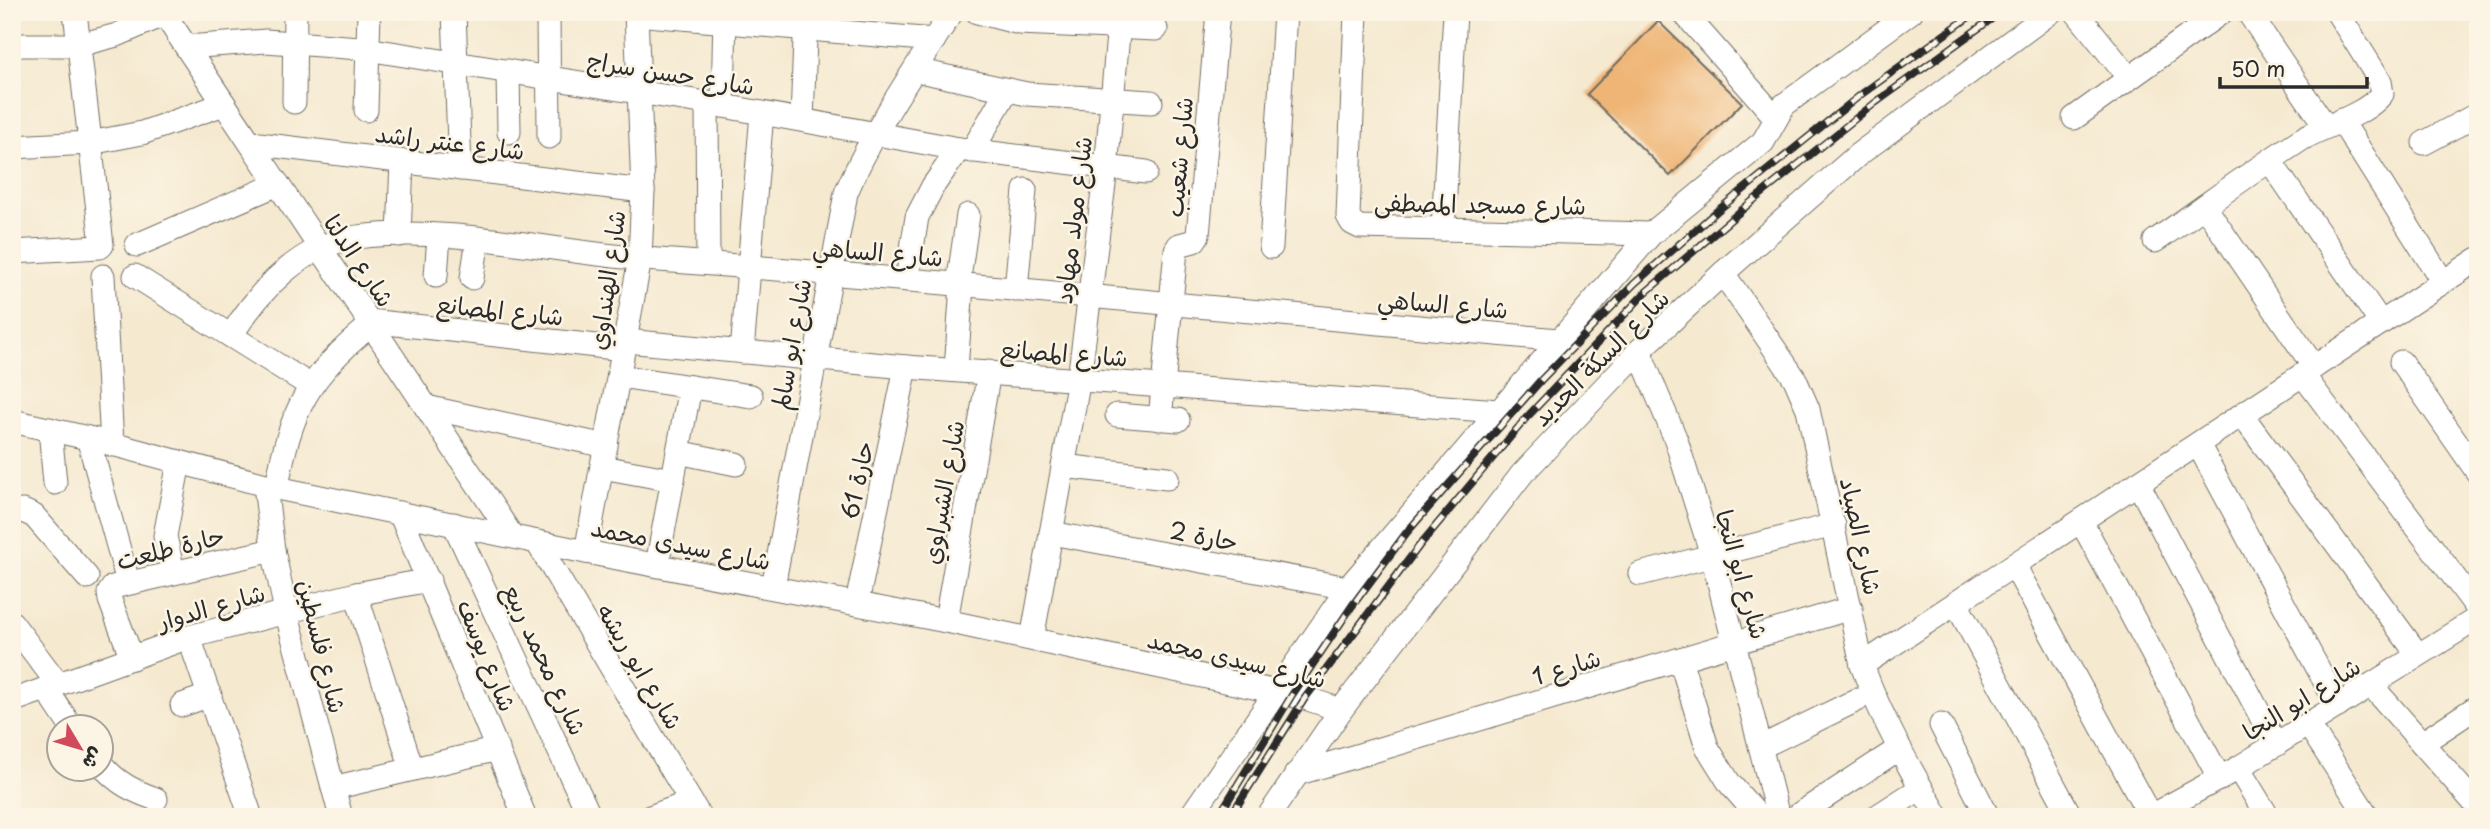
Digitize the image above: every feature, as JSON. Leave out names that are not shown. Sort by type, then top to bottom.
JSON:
[{"type":"street","points":[[75,12],[101,246],[96,262],[103,276],[112,444]]},
{"type":"street","points":[[293,102],[295,12]]},
{"type":"street","points":[[366,110],[369,12]]},
{"type":"street","points":[[454,12],[460,169]]},
{"type":"street","points":[[548,12],[549,137]]},
{"type":"street","name":"شارع ابو سالم","points":[[773,587],[846,194],[855,172],[877,134],[952,12]]},
{"type":"street","points":[[976,12],[1019,23],[1119,20],[1156,29]]},
{"type":"street","name":"شارع شعيب","points":[[1117,415],[1169,420],[1163,386],[1175,250],[1180,245],[1194,241],[1198,235],[1218,12]]},
{"type":"street","points":[[1271,247],[1285,12]]},
{"type":"street","name":"شارع مسجد المصطفى","points":[[1356,12],[1348,216],[1352,223],[1360,227],[1651,234]]},
{"type":"street","points":[[1443,229],[1455,12]]},
{"type":"street","points":[[1684,12],[1776,118]]},
{"type":"street","name":"شارع السكة الحديد","points":[[1190,817],[1348,588],[1651,234],[1763,142],[1784,105],[1911,12]]},
{"type":"street","name":"شارع السكة الحديد","points":[[1268,817],[1341,710],[1522,474],[1639,351],[1859,154],[2051,12]]},
{"type":"street","points":[[2076,12],[2129,78]]},
{"type":"street","points":[[2074,118],[2222,12]]},
{"type":"street","points":[[2248,12],[2333,123],[2443,282]]},
{"type":"street","points":[[2155,242],[2306,137],[2364,109],[2378,98],[2382,89],[2380,81],[2337,12]]},
{"type":"street","points":[[12,45],[79,44],[117,35],[164,13]]},
{"type":"street","name":"شارع الدلتا","points":[[164,13],[512,536]]},
{"type":"street","points":[[636,13],[806,21],[934,40]]},
{"type":"street","name":"شارع الهنداوي","points":[[586,551],[640,259],[643,191],[636,13]]},
{"type":"street","points":[[708,263],[715,104],[725,17]]},
{"type":"street","name":"شارع مولد مهاود","points":[[1032,639],[1079,379],[1106,169],[1119,20]]},
{"type":"street","points":[[802,120],[806,21]]},
{"type":"street","name":"شارع حسن سراج","points":[[187,47],[242,42],[295,43],[368,50],[715,104],[966,150],[1146,172]]},
{"type":"street","points":[[915,70],[1007,90],[1151,102]]},
{"type":"street","points":[[508,71],[509,132]]},
{"type":"street","points":[[907,280],[917,217],[933,186],[966,150],[1007,90]]},
{"type":"street","points":[[12,147],[90,143],[142,134],[225,104]]},
{"type":"street","points":[[742,352],[762,113]]},
{"type":"street","points":[[2424,143],[2478,114]]},
{"type":"street","name":"شارع عنتر راشد","points":[[251,143],[643,191]]},
{"type":"street","points":[[2270,161],[2381,323]]},
{"type":"street","points":[[399,235],[402,162]]},
{"type":"street","points":[[136,245],[278,184]]},
{"type":"street","points":[[1016,290],[1025,190]]},
{"type":"street","points":[[2205,207],[2309,371],[2478,609]]},
{"type":"street","points":[[956,370],[960,285],[968,215]]},
{"type":"street","name":"شارع الساهي","points":[[231,336],[247,309],[270,284],[319,247],[355,237],[399,235],[478,239],[640,259],[830,273],[1560,340]]},
{"type":"street","points":[[436,276],[439,236]]},
{"type":"street","points":[[12,252],[101,246],[115,237],[131,240],[140,251],[141,264],[135,276],[119,283],[103,276]]},
{"type":"street","points":[[472,278],[478,239]]},
{"type":"street","points":[[1862,665],[2478,259]]},
{"type":"street","name":"شارع الصياد","points":[[1723,273],[1795,379],[1808,410],[1862,665],[1871,690],[1938,817]]},
{"type":"street","points":[[135,276],[312,386]]},
{"type":"street","name":"شارع المصانع","points":[[370,323],[906,367],[1499,411]]},
{"type":"street","name":"شارع فلسطين","points":[[341,817],[286,611],[273,550],[271,487],[296,412],[341,349],[370,323]]},
{"type":"street","name":"شارع ابو النجا","points":[[1639,351],[1676,440],[1712,555],[1778,817]]},
{"type":"street","points":[[2401,362],[2478,473]]},
{"type":"street","name":"حارة 61","points":[[857,603],[906,367]]},
{"type":"street","name":"شارع الشبراوي","points":[[946,621],[989,372]]},
{"type":"street","points":[[619,376],[751,396]]},
{"type":"street","points":[[657,565],[690,387]]},
{"type":"street","points":[[426,407],[604,457],[673,480]]},
{"type":"street","points":[[2242,415],[2418,655]]},
{"type":"street","name":"شارع سيدى محمد","points":[[12,421],[112,444],[271,487],[537,542],[946,621],[1305,698],[1341,710]]},
{"type":"street","points":[[50,429],[55,483]]},
{"type":"street","points":[[88,438],[128,582]]},
{"type":"street","points":[[2198,444],[2338,706]]},
{"type":"street","points":[[678,452],[736,464]]},
{"type":"street","points":[[173,572],[165,536],[179,462]]},
{"type":"street","points":[[1063,466],[1167,478]]},
{"type":"street","points":[[2138,484],[2276,745]]},
{"type":"street","points":[[12,512],[23,511],[34,516],[88,577]]},
{"type":"street","name":"شارع يوسف","points":[[400,513],[525,817]]},
{"type":"street","points":[[2081,521],[2229,774],[2268,817]]},
{"type":"street","name":"شارع محمد ربيع","points":[[454,524],[590,817]]},
{"type":"street","points":[[1640,574],[1834,525]]},
{"type":"street","name":"حارة 2","points":[[1051,533],[1348,588]]},
{"type":"street","name":"شارع ابو ريشه","points":[[537,542],[695,810]]},
{"type":"street","name":"حارة طلعت","points":[[132,658],[109,593],[113,587],[273,550]]},
{"type":"street","points":[[2014,565],[2149,816]]},
{"type":"street","name":"شارع الدوار","points":[[12,701],[189,637],[356,594],[429,580]]},
{"type":"street","points":[[356,594],[412,769]]},
{"type":"street","points":[[1956,603],[2071,817]]},
{"type":"street","name":"شارع 1","points":[[1296,775],[1851,608]]},
{"type":"street","name":"شارع ابو النجا","points":[[2149,816],[2176,811],[2229,774],[2478,618]]},
{"type":"street","points":[[12,623],[66,714]]},
{"type":"street","points":[[189,637],[251,817]]},
{"type":"street","points":[[1680,659],[1707,747],[1717,766],[1759,817]]},
{"type":"street","points":[[2371,685],[2478,807]]},
{"type":"street","points":[[182,705],[210,695]]},
{"type":"street","points":[[1761,747],[1857,700]]},
{"type":"street","points":[[2421,743],[2478,706]]},
{"type":"street","points":[[2308,724],[2368,817]]},
{"type":"street","points":[[1941,725],[1988,817]]},
{"type":"street","points":[[1795,817],[1900,748]]},
{"type":"street","points":[[333,788],[498,749]]},
{"type":"street","points":[[116,779],[134,792],[156,799]]},
{"type":"street","points":[[1876,817],[1921,788]]},
{"type":"street","points":[[650,817],[695,810]]},
{"type":"building","points":[[1658,21],[1742,103],[1670,176],[1587,94]]},
{"type":"railway","points":[[1218,817],[1292,695],[1352,606],[1407,532],[1541,380],[1634,284],[1717,211],[1863,93],[1976,12]]},
{"type":"railway","points":[[1230,817],[1305,698],[1419,546],[1527,417],[1645,293],[1750,203],[1875,103],[2001,12]]}]
